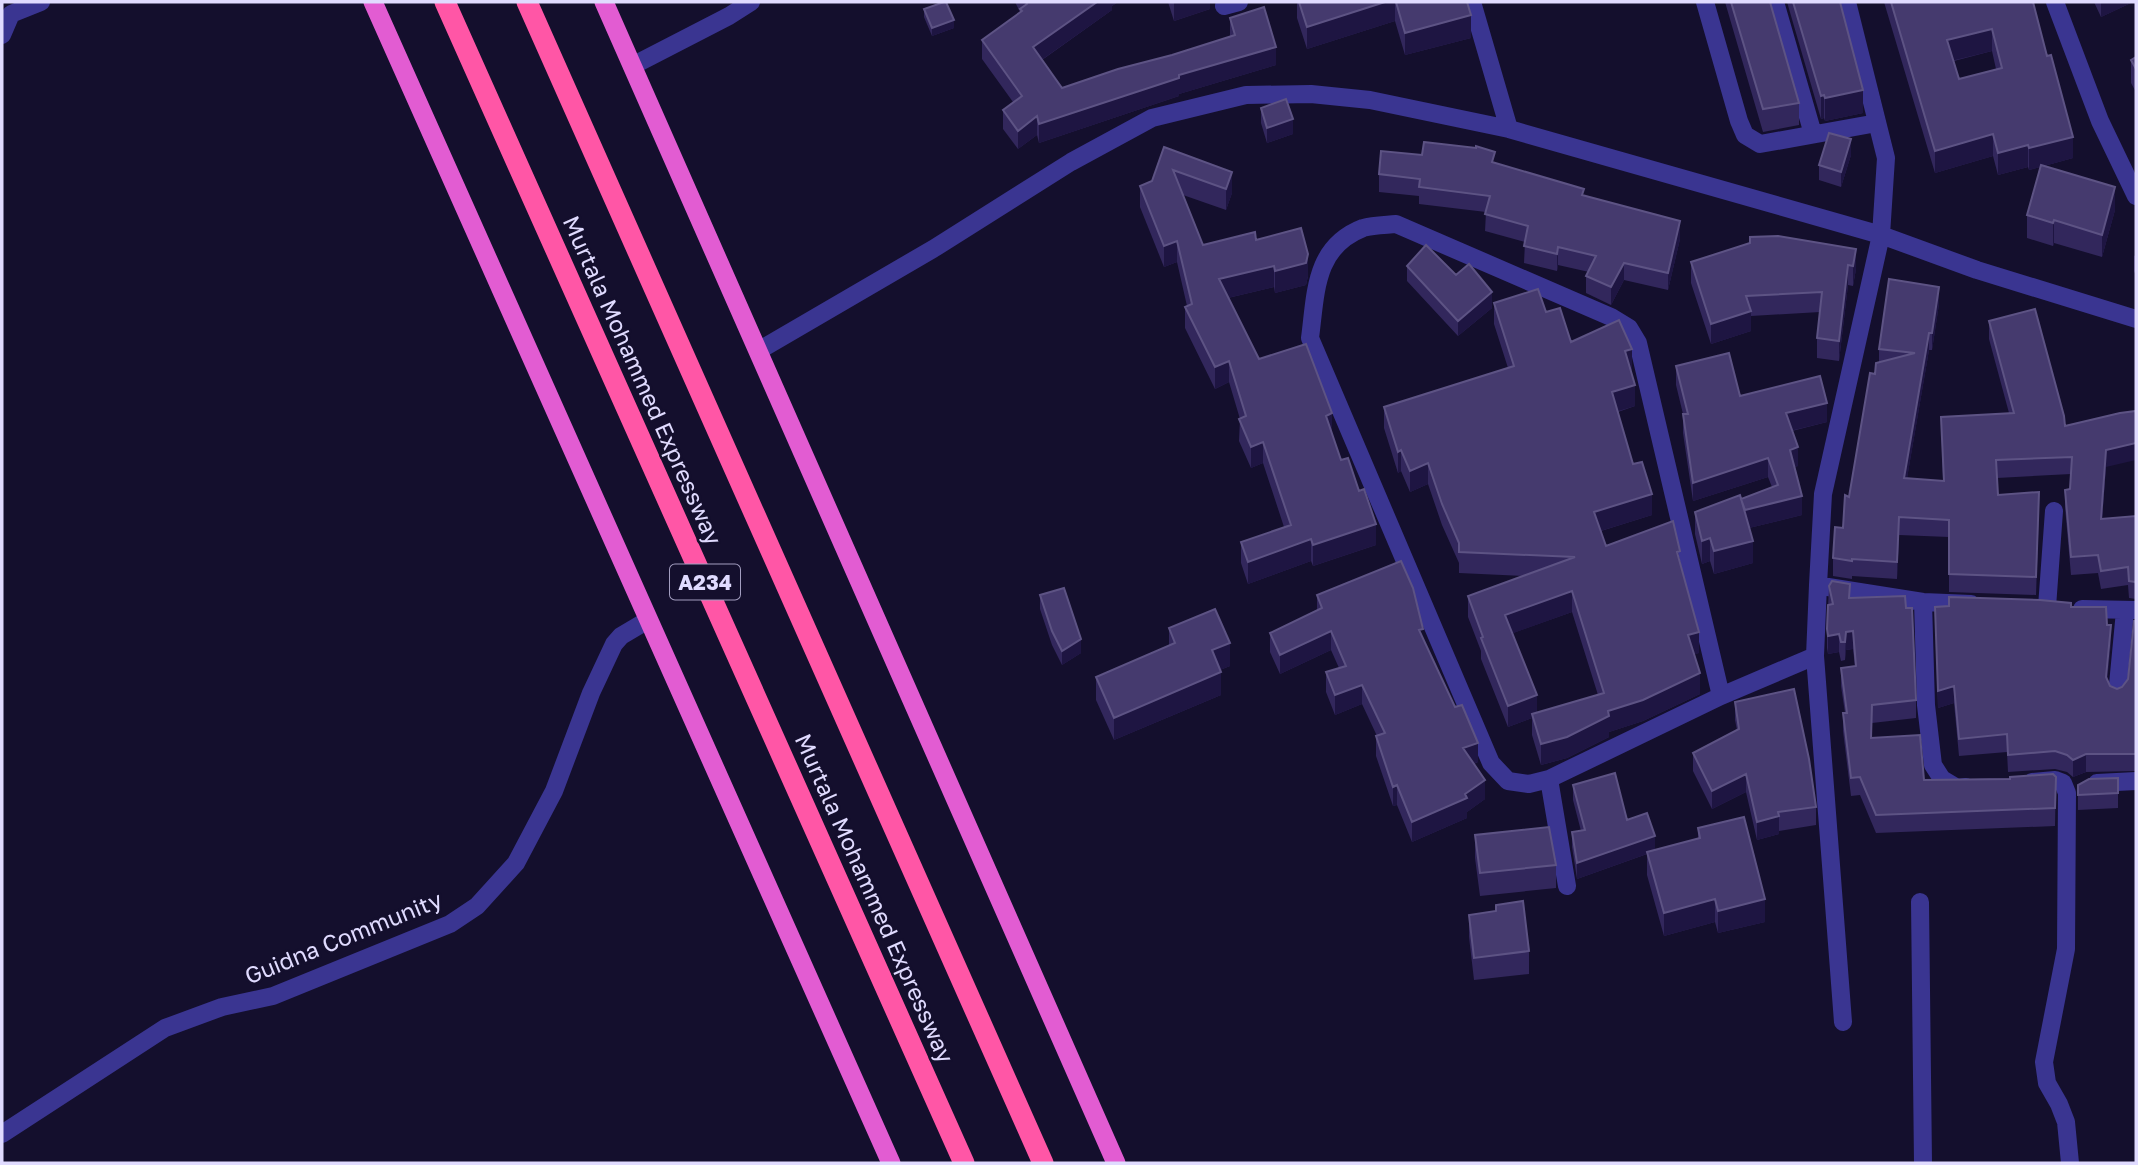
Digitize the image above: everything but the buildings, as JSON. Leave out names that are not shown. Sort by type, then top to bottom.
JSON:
[{"type":"highway","points":[[373,2],[891,1163]]},
{"type":"highway","name":"Murtala Mohammed Expressway","points":[[445,2],[964,1163]]},
{"type":"highway","name":"Murtala Mohammed Expressway","points":[[527,2],[1043,1163]]},
{"type":"highway","points":[[604,2],[1116,1163]]},
{"type":"street","points":[[2,35],[12,14],[41,2]]},
{"type":"street","points":[[632,66],[751,2]]},
{"type":"street","points":[[1472,2],[1510,129]]},
{"type":"street","points":[[1705,2],[1745,135],[1760,144],[1877,123]]},
{"type":"street","points":[[1774,2],[1813,134]]},
{"type":"street","points":[[1843,1022],[1815,656],[1818,585],[1824,494],[1881,235],[1885,158],[1847,2]]},
{"type":"street","points":[[2055,2],[2101,121],[2136,196]]},
{"type":"street","points":[[758,351],[933,249],[1071,162],[1152,118],[1246,94],[1311,94],[1370,100],[1510,129],[1881,235],[1977,270],[2136,319]]},
{"type":"street","points":[[1721,696],[1638,343],[1629,328],[1611,317],[1396,224],[1365,227],[1338,242],[1321,265],[1310,338],[1491,763],[1508,781],[1529,784],[1549,779],[1721,696],[1815,656]]},
{"type":"street","points":[[2054,511],[2040,607],[2130,610],[2117,695]]},
{"type":"street","points":[[1818,585],[1923,602],[1992,605]]},
{"type":"street","points":[[1923,602],[1926,705],[1933,765],[1942,779],[1957,788],[1982,786]]},
{"type":"street","name":"Guidna Community","points":[[2,1134],[165,1028],[222,1007],[273,996],[450,924],[477,906],[516,863],[554,791],[591,693],[614,643],[648,620]]},
{"type":"street","points":[[1549,779],[1567,886]]},
{"type":"street","points":[[2018,783],[2055,780],[2063,783],[2067,793],[2066,948],[2044,1062],[2047,1083],[2066,1122],[2070,1163]]},
{"type":"street","points":[[2067,793],[2086,783],[2136,780]]},
{"type":"street","points":[[1920,902],[1923,1163]]}]
